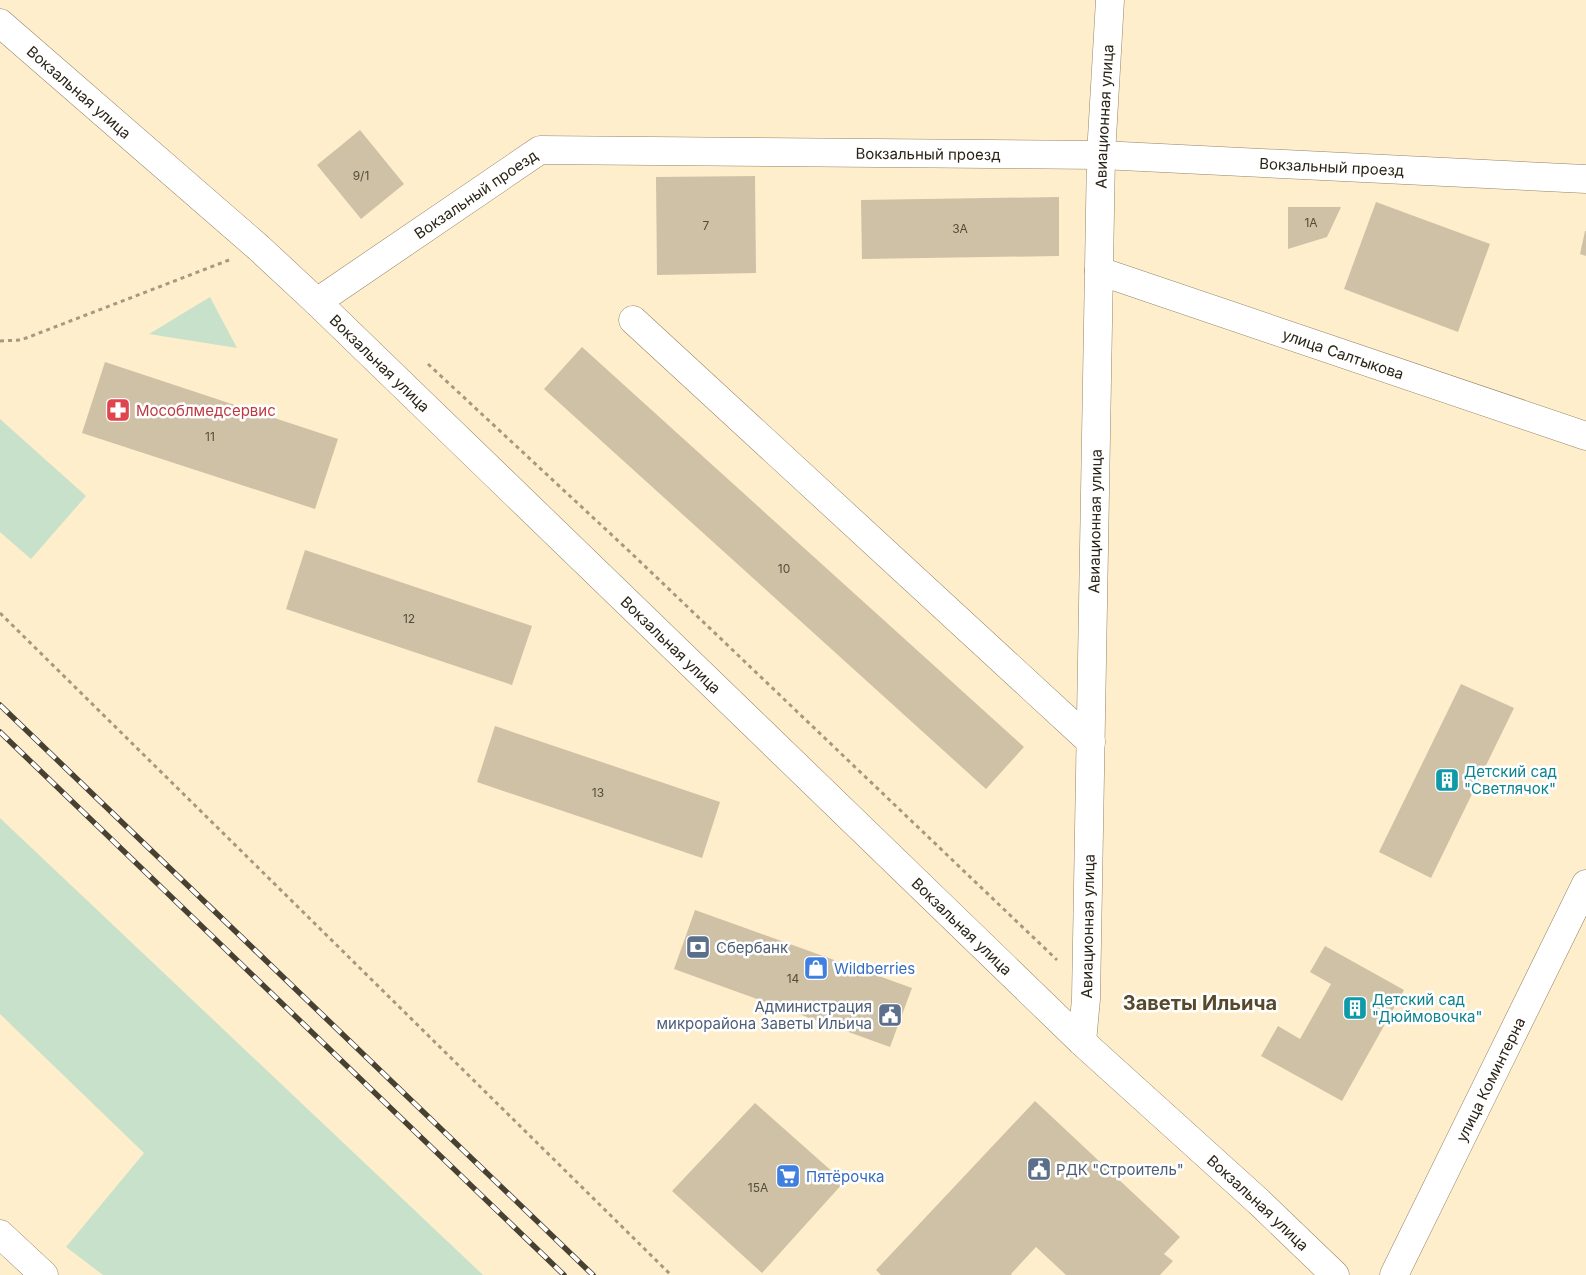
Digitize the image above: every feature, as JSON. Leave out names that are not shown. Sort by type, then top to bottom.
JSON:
[{"type":"street","name":"Авиационная улица","points":[[1082,1042],[1086,1011],[1101,155],[1110,0]]},
{"type":"street","name":"Вокзальная улица","points":[[0,22],[259,248],[317,302],[1082,1042],[1259,1202],[1336,1275]]},
{"type":"street","name":"Вокзальный проезд","points":[[317,302],[540,150],[1101,155],[1586,179]]},
{"type":"street","name":"улица Салтыкова","points":[[1099,271],[1586,436]]},
{"type":"street","points":[[633,320],[1090,742]]},
{"type":"street","name":"улица Коминтерна","points":[[1394,1275],[1576,928],[1586,884]]},
{"type":"street","points":[[0,1234],[44,1275]]},
{"type":"path","points":[[0,341],[21,340],[259,248]]},
{"type":"path","points":[[422,359],[628,551],[1086,987]]},
{"type":"path","points":[[0,613],[671,1275]]},
{"type":"green space","points":[[210,297],[237,348],[149,334]]},
{"type":"green space","points":[[0,419],[86,496],[31,559],[0,532]]},
{"type":"green space","points":[[0,818],[483,1275],[103,1275],[66,1247],[144,1153],[0,1014]]},
{"type":"building","points":[[360,130],[404,184],[361,219],[317,165]]},
{"type":"building","points":[[755,176],[756,273],[657,275],[656,177]]},
{"type":"building","points":[[1059,197],[1059,256],[862,259],[861,200]]},
{"type":"building","points":[[1376,202],[1490,244],[1458,332],[1344,289]]},
{"type":"building","points":[[1288,207],[1341,207],[1327,237],[1288,249]]},
{"type":"building","points":[[1586,231],[1586,256],[1580,254]]},
{"type":"building","points":[[582,347],[1024,747],[986,789],[544,389]]},
{"type":"building","points":[[105,362],[338,439],[315,509],[82,433]]},
{"type":"building","points":[[305,550],[532,626],[512,685],[286,609]]},
{"type":"building","name":"Детский сад \"Светлячок\"","points":[[1461,684],[1514,708],[1431,878],[1379,852]]},
{"type":"building","points":[[495,726],[720,802],[702,858],[477,782]]},
{"type":"building","points":[[695,910],[912,988],[890,1047],[674,969]]},
{"type":"building","name":"Детский сад \"Дюймовочка\"","points":[[1325,946],[1404,990],[1342,1101],[1261,1056],[1278,1026],[1300,1039],[1331,984],[1310,972]]},
{"type":"building","name":"РДК \"Строитель\"","points":[[1035,1101],[1180,1237],[1164,1254],[1173,1261],[1160,1275],[1066,1275],[1036,1247],[1012,1275],[881,1275],[876,1270]]},
{"type":"building","points":[[755,1103],[844,1182],[762,1273],[672,1191]]},
{"type":"railway","points":[[0,705],[593,1275]]},
{"type":"railway","points":[[0,732],[564,1275]]},
{"type":"place","name":"Мособлмедсервис","points":[[118,410]]},
{"type":"place","name":"Детский сад \"Светлячок\"","points":[[1447,780]]},
{"type":"place","name":"Сбербанк","points":[[698,947]]},
{"type":"place","name":"Wildberries","points":[[816,968]]},
{"type":"place","name":"Детский сад \"Дюймовочка\"","points":[[1355,1008]]},
{"type":"place","name":"Администрация микрорайона Заветы Ильича","points":[[890,1015]]},
{"type":"place","name":"РДК \"Строитель\"","points":[[1039,1169]]},
{"type":"place","name":"Пятёрочка","points":[[788,1176]]},
{"type":"district","name":"Заветы Ильича","points":[[1200,1003]]}]
